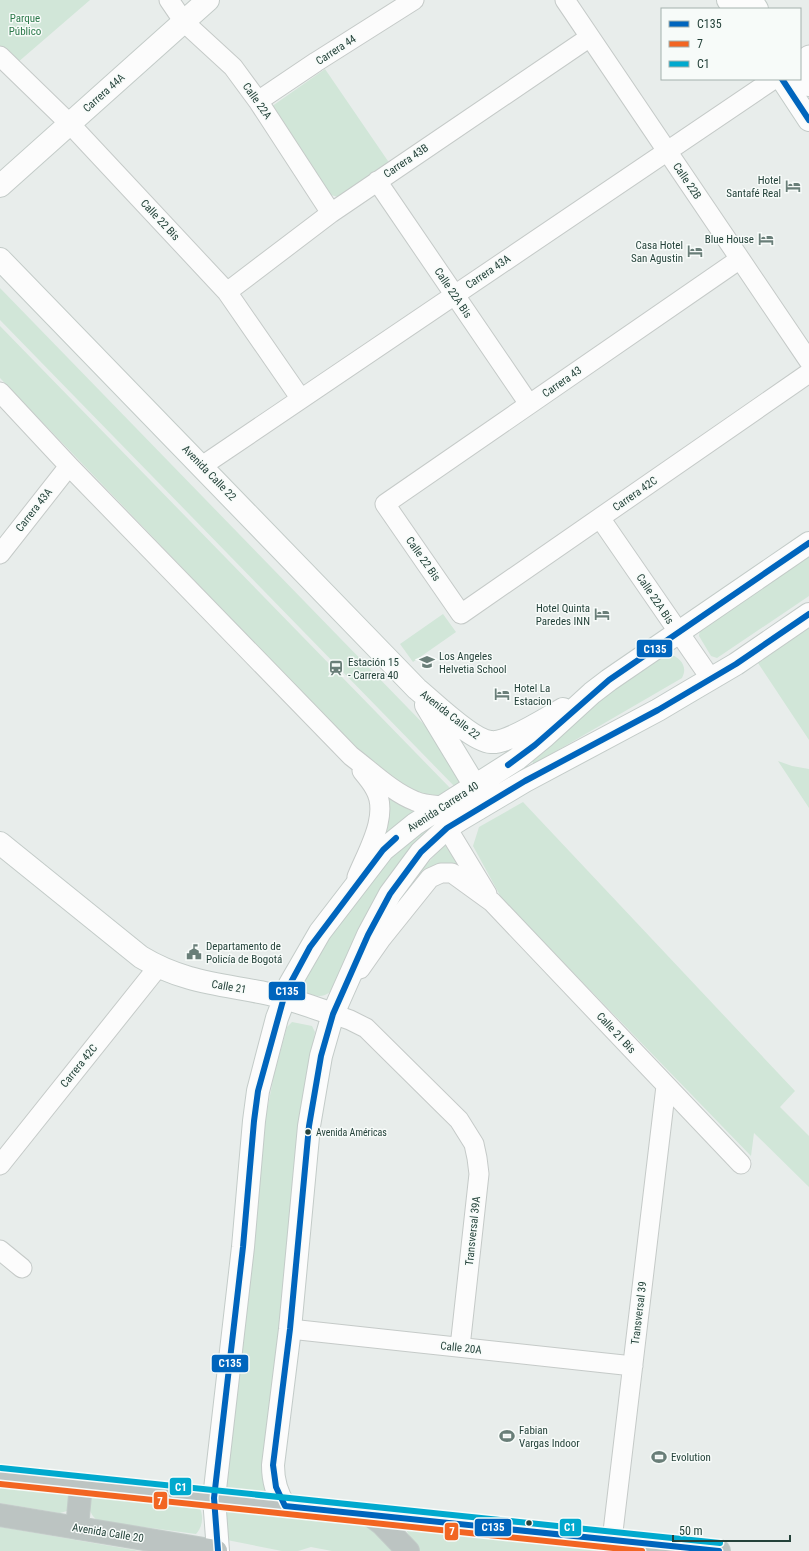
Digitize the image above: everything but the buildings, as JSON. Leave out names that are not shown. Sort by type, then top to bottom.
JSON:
[{"type":"highway","points":[[0,1476],[719,1551]]},
{"type":"highway","points":[[77,1528],[81,1484]]},
{"type":"highway","name":"Avenida Calle 20","points":[[0,1515],[217,1551]]},
{"type":"highway","points":[[370,1515],[382,1524],[408,1551]]},
{"type":"main road","name":"Carrera 44A","points":[[0,186],[208,0]]},
{"type":"main road","points":[[801,74],[809,86]]},
{"type":"main road","points":[[783,80],[809,120]]},
{"type":"main road","name":"Avenida Calle 22","points":[[0,259],[417,689],[475,736],[491,742],[510,738],[592,693]]},
{"type":"main road","name":"Avenida Carrera 40","points":[[217,1551],[214,1498],[243,1247],[254,1121],[260,1083],[277,1018],[290,984],[310,947],[383,850],[415,824],[517,759],[545,736],[592,693],[609,680],[809,544]]},
{"type":"main road","name":"Avenida Carrera 40","points":[[286,1506],[279,1498],[274,1482],[273,1465],[290,1329],[309,1126],[321,1056],[337,1006],[368,935],[390,894],[420,852],[447,828],[461,818],[525,781],[658,710],[711,679],[736,664],[809,614]]},
{"type":"main road","name":"Avenida Calle 22","points":[[417,689],[475,786]]},
{"type":"main road","name":"Calle 21","points":[[0,843],[141,957],[158,967],[206,983],[337,1006]]},
{"type":"street","name":"Calle 22A","points":[[168,0],[184,22],[233,67],[258,102],[331,213]]},
{"type":"street","name":"Carrera 44","points":[[258,102],[316,62],[414,0]]},
{"type":"street","name":"Calle 22B","points":[[565,0],[809,361]]},
{"type":"street","name":"Carrera 43B","points":[[227,292],[331,213],[590,37]]},
{"type":"street","name":"Calle 22 Bis","points":[[0,56],[70,124],[227,292],[301,399]]},
{"type":"street","name":"Carrera 43A","points":[[202,466],[773,80]]},
{"type":"street","name":"Calle 22A Bis","points":[[377,181],[529,404]]},
{"type":"street","name":"Carrera 43","points":[[385,504],[740,259]]},
{"type":"street","name":"Carrera 42C","points":[[460,614],[809,373]]},
{"type":"street","points":[[0,392],[69,466],[351,756],[391,787],[408,798],[417,802],[443,806]]},
{"type":"street","name":"Carrera 43A","points":[[0,554],[69,466]]},
{"type":"street","name":"Calle 22 Bis","points":[[385,504],[460,614]]},
{"type":"street","name":"Calle 22A Bis","points":[[600,518],[711,679]]},
{"type":"street","points":[[351,756],[375,789],[380,807],[380,818],[376,832],[351,892]]},
{"type":"street","name":"Calle 21 Bis","points":[[447,828],[492,902]]},
{"type":"street","name":"Calle 21 Bis","points":[[337,1006],[381,939],[430,878],[441,873],[452,873],[492,902],[740,1164]]},
{"type":"street","name":"Carrera 42C","points":[[0,1165],[158,967]]},
{"type":"street","name":"Calle 21","points":[[337,1006],[350,1020],[366,1028],[459,1120]]},
{"type":"street","name":"Transversal 39","points":[[612,1540],[666,1086]]},
{"type":"street","name":"Transversal 39A","points":[[459,1120],[474,1144],[480,1174],[460,1347]]},
{"type":"street","points":[[0,1250],[22,1268]]},
{"type":"street","name":"Calle 20A","points":[[290,1329],[633,1366]]},
{"type":"green space","name":"Parque Público","points":[[0,0],[90,0],[17,63],[0,46]]},
{"type":"green space","points":[[325,69],[390,164],[341,198],[331,195],[268,109]]},
{"type":"green space","points":[[0,288],[442,743],[462,784],[456,788],[0,320]]},
{"type":"green space","points":[[0,326],[452,790],[437,802],[424,801],[364,757],[0,378]]},
{"type":"green space","points":[[809,555],[809,596],[717,658],[711,656],[699,636],[700,630]]},
{"type":"green space","points":[[443,614],[456,632],[413,662],[400,644]]},
{"type":"green space","points":[[809,628],[809,740],[758,663]]},
{"type":"green space","points":[[670,654],[680,660],[684,667],[684,674],[682,678],[534,764],[531,760],[601,699],[657,659]]},
{"type":"green space","points":[[778,761],[792,766],[809,769],[809,808]]},
{"type":"green space","points":[[380,787],[423,810],[381,841]]},
{"type":"green space","points":[[523,802],[795,1091],[780,1107],[809,1136],[809,1187],[754,1133],[751,1156],[502,899],[473,846],[479,827]]},
{"type":"green space","points":[[448,812],[368,913],[330,992],[319,996],[307,993],[303,985],[303,979],[347,910],[384,862]]},
{"type":"green space","points":[[444,846],[447,846],[475,886],[447,870],[398,909],[423,868]]},
{"type":"green space","points":[[292,1022],[312,1026],[315,1032],[300,1113],[270,1496],[224,1492],[251,1262],[265,1121],[274,1075],[287,1027]]},
{"type":"green space","points":[[0,1483],[60,1489],[72,1496],[70,1509],[60,1513],[0,1503]]},
{"type":"green space","points":[[93,1494],[199,1506],[202,1513],[202,1521],[196,1534],[99,1521],[95,1519],[90,1509],[90,1502]]},
{"type":"green space","points":[[225,1505],[362,1524],[375,1530],[395,1551],[332,1551],[311,1547],[298,1551],[282,1551],[227,1540]]},
{"type":"green space","points":[[404,1525],[632,1551],[419,1551],[414,1546]]},
{"type":"green space","points":[[0,1527],[140,1551],[0,1551]]},
{"type":"transit line","name":"C135","points":[[783,80],[809,120]]},
{"type":"transit line","name":"C135","points":[[508,765],[535,745],[609,680],[809,543]]},
{"type":"transit line","name":"C135","points":[[719,1551],[285,1506],[276,1487],[273,1465],[290,1329],[309,1126],[321,1056],[333,1014],[368,935],[390,894],[421,852],[447,828],[525,781],[658,710],[736,664],[809,614]]},
{"type":"transit line","name":"C135","points":[[218,1551],[214,1498],[243,1247],[258,1091],[284,997],[310,947],[383,850],[396,838]]},
{"type":"transit line","name":"C1","points":[[1,1468],[720,1543]]},
{"type":"transit line","name":"7","points":[[0,1484],[642,1551]]},
{"type":"place","name":"Hotel Santafé Real","points":[[793,186]]},
{"type":"place","name":"Blue House","points":[[766,239]]},
{"type":"place","name":"Casa Hotel San Agustin","points":[[695,251]]},
{"type":"place","name":"Hotel Quinta Paredes INN","points":[[602,614]]},
{"type":"place","name":"Los Angeles Helvetia School","points":[[427,662]]},
{"type":"place","name":"Estación 15 - Carrera 40","points":[[336,668]]},
{"type":"place","name":"Hotel La Estacion","points":[[502,694]]},
{"type":"place","name":"Departamento de Policía de Bogotá","points":[[194,952]]},
{"type":"place","name":"Avenida Américas","points":[[308,1132]]},
{"type":"place","name":"Fabian Vargas Indoor","points":[[507,1436]]},
{"type":"place","name":"Evolution","points":[[659,1457]]}]
